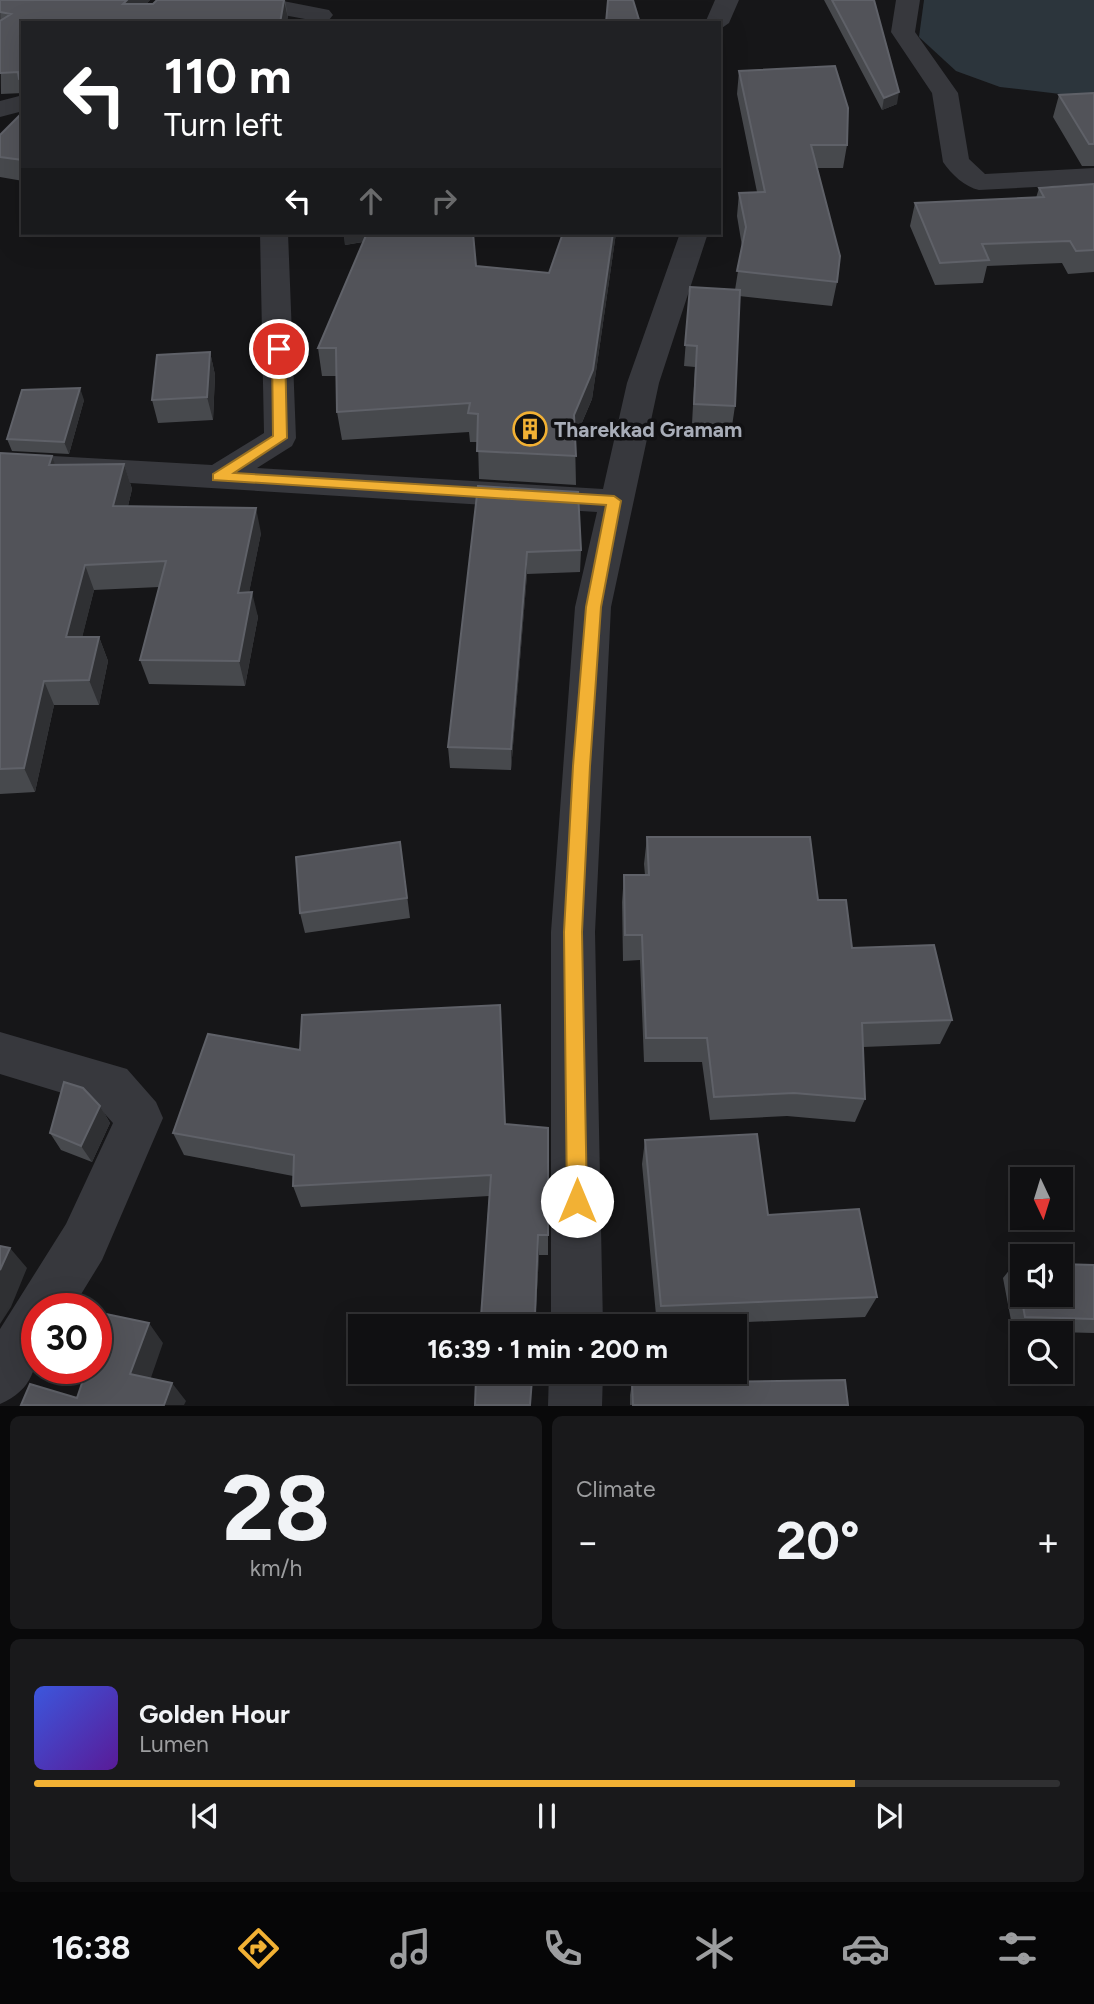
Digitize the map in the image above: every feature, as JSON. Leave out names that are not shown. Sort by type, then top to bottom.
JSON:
[{"type":"street","points":[[240,0],[323,12]]},
{"type":"street","points":[[717,21],[727,0]]},
{"type":"street","points":[[908,0],[903,33],[945,93],[956,162],[979,183],[1094,176]]},
{"type":"street","points":[[0,109],[21,104]]},
{"type":"street","points":[[218,477],[280,438],[274,235]]},
{"type":"street","points":[[577,1314],[578,1125],[573,932],[593,607],[614,501],[643,383],[693,235]]},
{"type":"street","points":[[0,464],[614,501]]},
{"type":"street","points":[[0,1053],[110,1085],[139,1118],[84,1242],[52,1293]]},
{"type":"street","points":[[0,1377],[21,1344]]},
{"type":"street","points":[[575,1405],[576,1384]]},
{"type":"shaded area","points":[[924,0],[1094,0],[1094,98],[1000,87],[956,71],[919,37]]},
{"type":"building","points":[[0,0],[127,0],[123,4],[153,4],[157,0],[284,0],[280,21],[21,21],[21,80],[18,72],[0,73],[0,21],[11,14],[0,12]]},
{"type":"building","points":[[608,0],[633,0],[639,21],[606,21]]},
{"type":"building","points":[[832,0],[874,0],[899,92],[884,98]]},
{"type":"building","points":[[835,66],[848,108],[847,145],[811,145],[840,256],[837,282],[737,271],[746,227],[739,193],[765,192],[739,71]]},
{"type":"building","points":[[1094,93],[1094,144],[1089,144],[1059,95]]},
{"type":"building","points":[[21,114],[21,160],[0,157],[0,135]]},
{"type":"building","points":[[1094,184],[1094,250],[1076,251],[1070,241],[982,244],[989,260],[940,263],[915,203],[1044,197],[1039,188]]},
{"type":"building","points":[[366,235],[473,235],[476,266],[549,273],[562,235],[613,235],[593,370],[574,415],[576,456],[477,451],[478,414],[468,413],[470,403],[337,412],[336,348],[318,348]]},
{"type":"building","points":[[690,287],[740,290],[735,406],[694,404],[697,346],[685,345]]},
{"type":"building","points":[[210,352],[207,397],[152,400],[157,355]]},
{"type":"building","points":[[80,388],[64,442],[7,439],[22,390]]},
{"type":"building","points":[[0,453],[52,456],[49,465],[124,464],[113,506],[256,508],[238,593],[252,592],[239,661],[140,660],[166,561],[85,565],[66,637],[99,637],[89,680],[44,681],[24,768],[0,769]]},
{"type":"building","points":[[478,486],[578,492],[581,550],[527,552],[511,749],[448,747]]},
{"type":"building","points":[[647,837],[810,837],[818,900],[846,900],[852,948],[934,945],[952,1020],[862,1023],[865,1099],[794,1093],[714,1097],[707,1038],[646,1038],[642,935],[625,935],[624,875],[649,875]]},
{"type":"building","points":[[400,842],[407,898],[300,913],[296,857]]},
{"type":"building","points":[[500,1005],[505,1124],[548,1128],[548,1235],[538,1235],[535,1314],[481,1314],[491,1175],[293,1186],[294,1155],[173,1133],[208,1034],[300,1050],[302,1015]]},
{"type":"building","points":[[64,1082],[83,1088],[100,1106],[81,1146],[50,1133]]},
{"type":"building","points":[[757,1134],[768,1215],[859,1209],[877,1297],[661,1306],[645,1140]]},
{"type":"building","points":[[0,1246],[10,1248],[0,1270]]},
{"type":"building","points":[[1073,1264],[1094,1265],[1094,1319],[1025,1317],[1023,1307],[1073,1307]]},
{"type":"building","points":[[112,1315],[149,1323],[130,1374],[172,1383],[164,1405],[21,1405],[30,1384],[77,1398],[82,1384],[112,1384]]},
{"type":"building","points":[[845,1380],[848,1405],[633,1405],[632,1384],[747,1384],[747,1381]]},
{"type":"building","points":[[476,1384],[532,1384],[530,1405],[475,1405]]},
{"type":"place","name":"Tharekkad Gramam","points":[[530,429]]},
{"type":"route","points":[[279,349],[280,438],[218,477],[614,501],[593,607],[573,932],[578,1125],[577,1201]]}]
